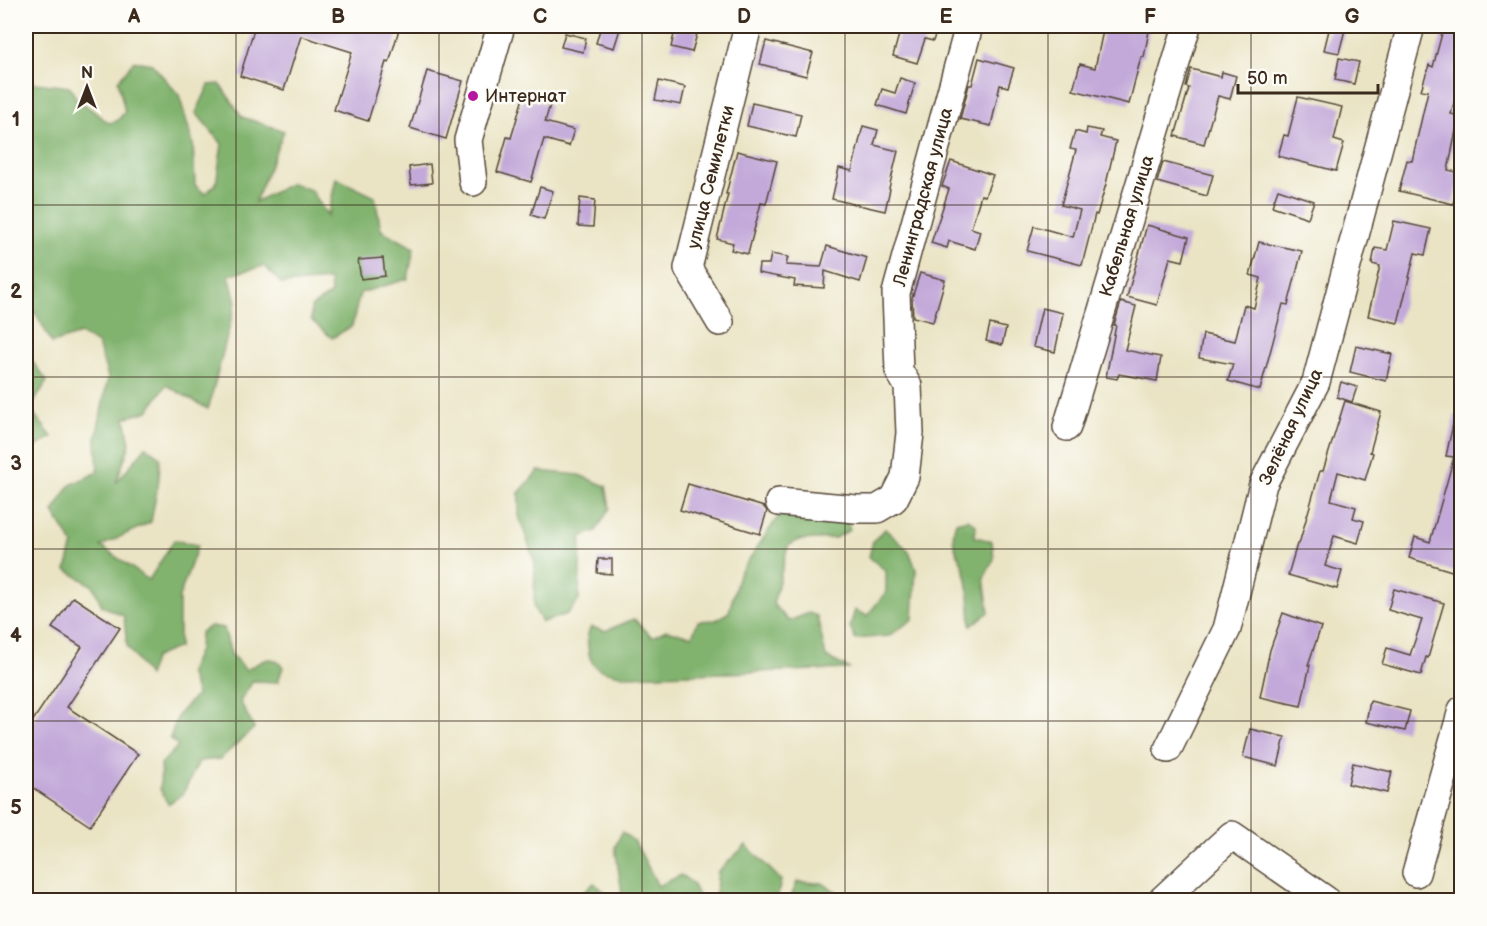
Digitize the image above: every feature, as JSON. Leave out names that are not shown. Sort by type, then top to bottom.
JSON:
[{"type":"street","points":[[472,182],[468,140],[501,26]]},
{"type":"street","name":"улица Семилетки","points":[[720,322],[688,268],[748,26]]},
{"type":"street","name":"Ленинградская улица","points":[[779,502],[877,509],[894,499],[905,477],[910,434],[908,386],[899,371],[896,293],[969,26]]},
{"type":"street","name":"Кабельная улица","points":[[1067,427],[1187,26]]},
{"type":"street","name":"Зелёная улица","points":[[1168,749],[1227,629],[1263,484],[1316,382],[1411,26]]},
{"type":"street","points":[[1416,873],[1461,710]]},
{"type":"street","points":[[1162,900],[1232,835],[1326,900]]},
{"type":"green space","points":[[134,61],[152,64],[179,95],[193,143],[195,185],[205,194],[216,184],[222,144],[196,113],[209,85],[220,84],[242,117],[284,131],[255,202],[292,183],[311,190],[328,216],[336,178],[375,197],[381,230],[414,248],[408,279],[360,293],[352,326],[332,338],[311,320],[311,307],[331,294],[330,280],[282,284],[264,266],[229,275],[236,302],[208,409],[166,385],[148,411],[125,418],[130,444],[116,483],[146,447],[160,457],[159,479],[151,522],[101,546],[149,580],[174,540],[198,545],[179,597],[179,647],[155,657],[148,676],[127,646],[124,616],[102,606],[93,586],[66,570],[73,544],[53,512],[70,485],[98,472],[96,439],[108,377],[98,344],[80,334],[52,343],[35,312],[26,321],[26,82],[70,87],[76,98],[109,123],[117,121],[125,112],[118,81]]},
{"type":"green space","points":[[26,353],[47,381],[30,409],[52,437],[26,453]]},
{"type":"green space","points":[[538,471],[579,475],[606,486],[610,508],[596,531],[581,537],[579,600],[567,614],[542,622],[534,608],[535,563],[519,516],[519,493]]},
{"type":"green space","points":[[26,502],[35,519],[31,541],[26,542]]},
{"type":"green space","points":[[780,514],[846,518],[850,530],[835,538],[798,540],[788,546],[773,604],[789,621],[809,613],[817,616],[826,657],[850,669],[625,676],[599,669],[591,661],[588,634],[591,627],[605,631],[634,619],[652,637],[666,630],[692,636],[698,621],[716,620],[729,612],[739,574]]},
{"type":"green space","points":[[968,519],[976,525],[975,537],[992,541],[994,559],[984,578],[989,612],[971,626],[967,578],[953,537],[956,522]]},
{"type":"green space","points":[[885,529],[909,551],[916,569],[913,619],[889,636],[855,639],[850,626],[855,610],[867,616],[886,592],[886,571],[869,557],[873,541]]},
{"type":"green space","points":[[210,626],[224,628],[231,654],[246,670],[269,659],[278,662],[283,667],[278,682],[253,681],[240,701],[254,728],[220,759],[199,761],[183,794],[168,804],[160,789],[161,764],[178,746],[170,738],[178,715],[197,694],[189,672],[199,650],[200,633]]},
{"type":"green space","points":[[622,832],[635,842],[658,886],[681,875],[692,883],[700,900],[576,900],[594,883],[611,897],[622,893],[615,847]]},
{"type":"green space","points":[[746,845],[781,880],[777,900],[715,900],[718,871]]},
{"type":"green space","points":[[797,882],[822,883],[845,897],[845,900],[791,900]]},
{"type":"building","points":[[255,26],[400,26],[368,121],[334,110],[352,52],[301,36],[284,90],[240,76]]},
{"type":"building","points":[[601,26],[621,26],[614,48],[596,43]]},
{"type":"building","points":[[676,26],[698,30],[692,52],[671,47]]},
{"type":"building","points":[[893,26],[938,26],[933,41],[925,39],[917,63],[893,56],[900,31],[893,29]]},
{"type":"building","points":[[1104,26],[1150,26],[1144,57],[1141,57],[1129,104],[1073,90],[1080,64],[1095,68]]},
{"type":"building","points":[[1330,26],[1346,26],[1339,53],[1324,50]]},
{"type":"building","points":[[1444,26],[1461,26],[1461,50],[1455,73],[1461,75],[1461,78],[1451,114],[1459,116],[1448,170],[1461,173],[1453,204],[1399,191],[1407,160],[1412,161],[1428,91],[1421,90],[1429,65],[1433,67]]},
{"type":"building","points":[[565,33],[586,38],[583,52],[561,47]]},
{"type":"building","points":[[766,41],[813,53],[806,76],[760,64]]},
{"type":"building","points":[[979,58],[1014,68],[1008,87],[1000,85],[991,126],[960,119]]},
{"type":"building","points":[[1339,58],[1359,62],[1354,84],[1335,80]]},
{"type":"building","points":[[1191,69],[1221,77],[1222,72],[1236,76],[1230,99],[1218,96],[1204,144],[1175,136],[1189,88],[1186,87]]},
{"type":"building","points":[[427,71],[463,81],[446,139],[410,128]]},
{"type":"building","points":[[900,78],[915,83],[906,114],[877,105],[882,89],[895,93]]},
{"type":"building","points":[[659,81],[685,87],[681,105],[655,100]]},
{"type":"building","points":[[1298,97],[1342,107],[1334,140],[1344,143],[1336,171],[1278,156],[1284,135],[1288,136]]},
{"type":"building","points":[[523,98],[550,105],[545,122],[574,130],[569,146],[544,139],[531,182],[497,172],[507,137],[511,138]]},
{"type":"building","points":[[752,103],[801,114],[796,137],[747,126]]},
{"type":"building","points":[[863,126],[878,130],[874,145],[898,151],[885,211],[832,199],[839,168],[852,171]]},
{"type":"building","points":[[1087,128],[1102,131],[1100,137],[1116,141],[1082,265],[1027,251],[1034,226],[1073,237],[1080,210],[1061,205],[1076,150],[1070,149],[1075,131],[1086,134]]},
{"type":"building","points":[[737,151],[777,161],[766,204],[761,203],[748,254],[731,250],[733,243],[717,239]]},
{"type":"building","points":[[951,161],[993,175],[985,196],[981,195],[971,228],[980,231],[975,249],[949,241],[947,248],[931,243],[949,189],[942,186]]},
{"type":"building","points":[[1163,162],[1213,175],[1207,196],[1157,182]]},
{"type":"building","points":[[430,164],[432,183],[411,185],[409,167]]},
{"type":"building","points":[[540,187],[553,191],[544,219],[531,215]]},
{"type":"building","points":[[1278,189],[1314,201],[1308,218],[1272,206]]},
{"type":"building","points":[[580,198],[595,200],[593,227],[578,226]]},
{"type":"building","points":[[1394,221],[1431,229],[1425,255],[1415,253],[1398,323],[1368,316],[1380,266],[1372,264],[1375,248],[1387,250]]},
{"type":"building","points":[[1147,225],[1189,237],[1183,261],[1170,258],[1157,305],[1127,297]]},
{"type":"building","points":[[1259,242],[1302,251],[1288,305],[1283,304],[1260,390],[1228,381],[1233,364],[1199,358],[1203,334],[1235,341],[1244,305],[1254,308],[1261,278],[1250,275]]},
{"type":"building","points":[[827,246],[867,258],[860,282],[825,271],[824,288],[794,286],[795,280],[758,273],[759,264],[769,264],[771,254],[788,257],[786,265],[821,267]]},
{"type":"building","points":[[383,258],[385,276],[361,279],[358,260]]},
{"type":"building","points":[[920,273],[945,280],[933,322],[913,317],[912,298]]},
{"type":"building","points":[[1121,302],[1136,306],[1125,350],[1161,357],[1157,381],[1119,374],[1117,379],[1106,377],[1116,325],[1114,325]]},
{"type":"building","points":[[1042,308],[1063,313],[1055,352],[1033,347]]},
{"type":"building","points":[[990,324],[1006,328],[1002,345],[986,341]]},
{"type":"building","points":[[1356,346],[1392,354],[1386,381],[1350,372]]},
{"type":"building","points":[[1341,382],[1357,387],[1352,402],[1337,397]]},
{"type":"building","points":[[1345,401],[1381,412],[1365,480],[1338,472],[1331,500],[1356,507],[1353,518],[1364,521],[1358,543],[1334,536],[1325,566],[1342,571],[1337,589],[1288,575],[1320,471],[1323,471]]},
{"type":"building","points":[[1455,415],[1461,416],[1461,551],[1455,572],[1409,558],[1415,537],[1430,542],[1454,457],[1446,456]]},
{"type":"building","points":[[688,484],[764,507],[767,511],[760,534],[680,510]]},
{"type":"building","points":[[598,559],[612,559],[612,574],[597,573]]},
{"type":"building","points":[[1394,589],[1444,603],[1421,675],[1382,664],[1387,648],[1410,655],[1422,620],[1388,610]]},
{"type":"building","points":[[73,597],[120,628],[67,707],[138,754],[90,826],[26,783],[26,731],[82,647],[52,628]]},
{"type":"building","points":[[1283,613],[1321,627],[1308,665],[1310,665],[1301,706],[1260,697],[1270,650]]},
{"type":"building","points":[[1370,701],[1410,711],[1405,731],[1366,722]]},
{"type":"building","points":[[1250,729],[1285,737],[1278,766],[1243,757]]},
{"type":"building","points":[[1353,763],[1392,772],[1387,793],[1348,784]]},
{"type":"place","name":"Интернат","points":[[473,96]]}]
